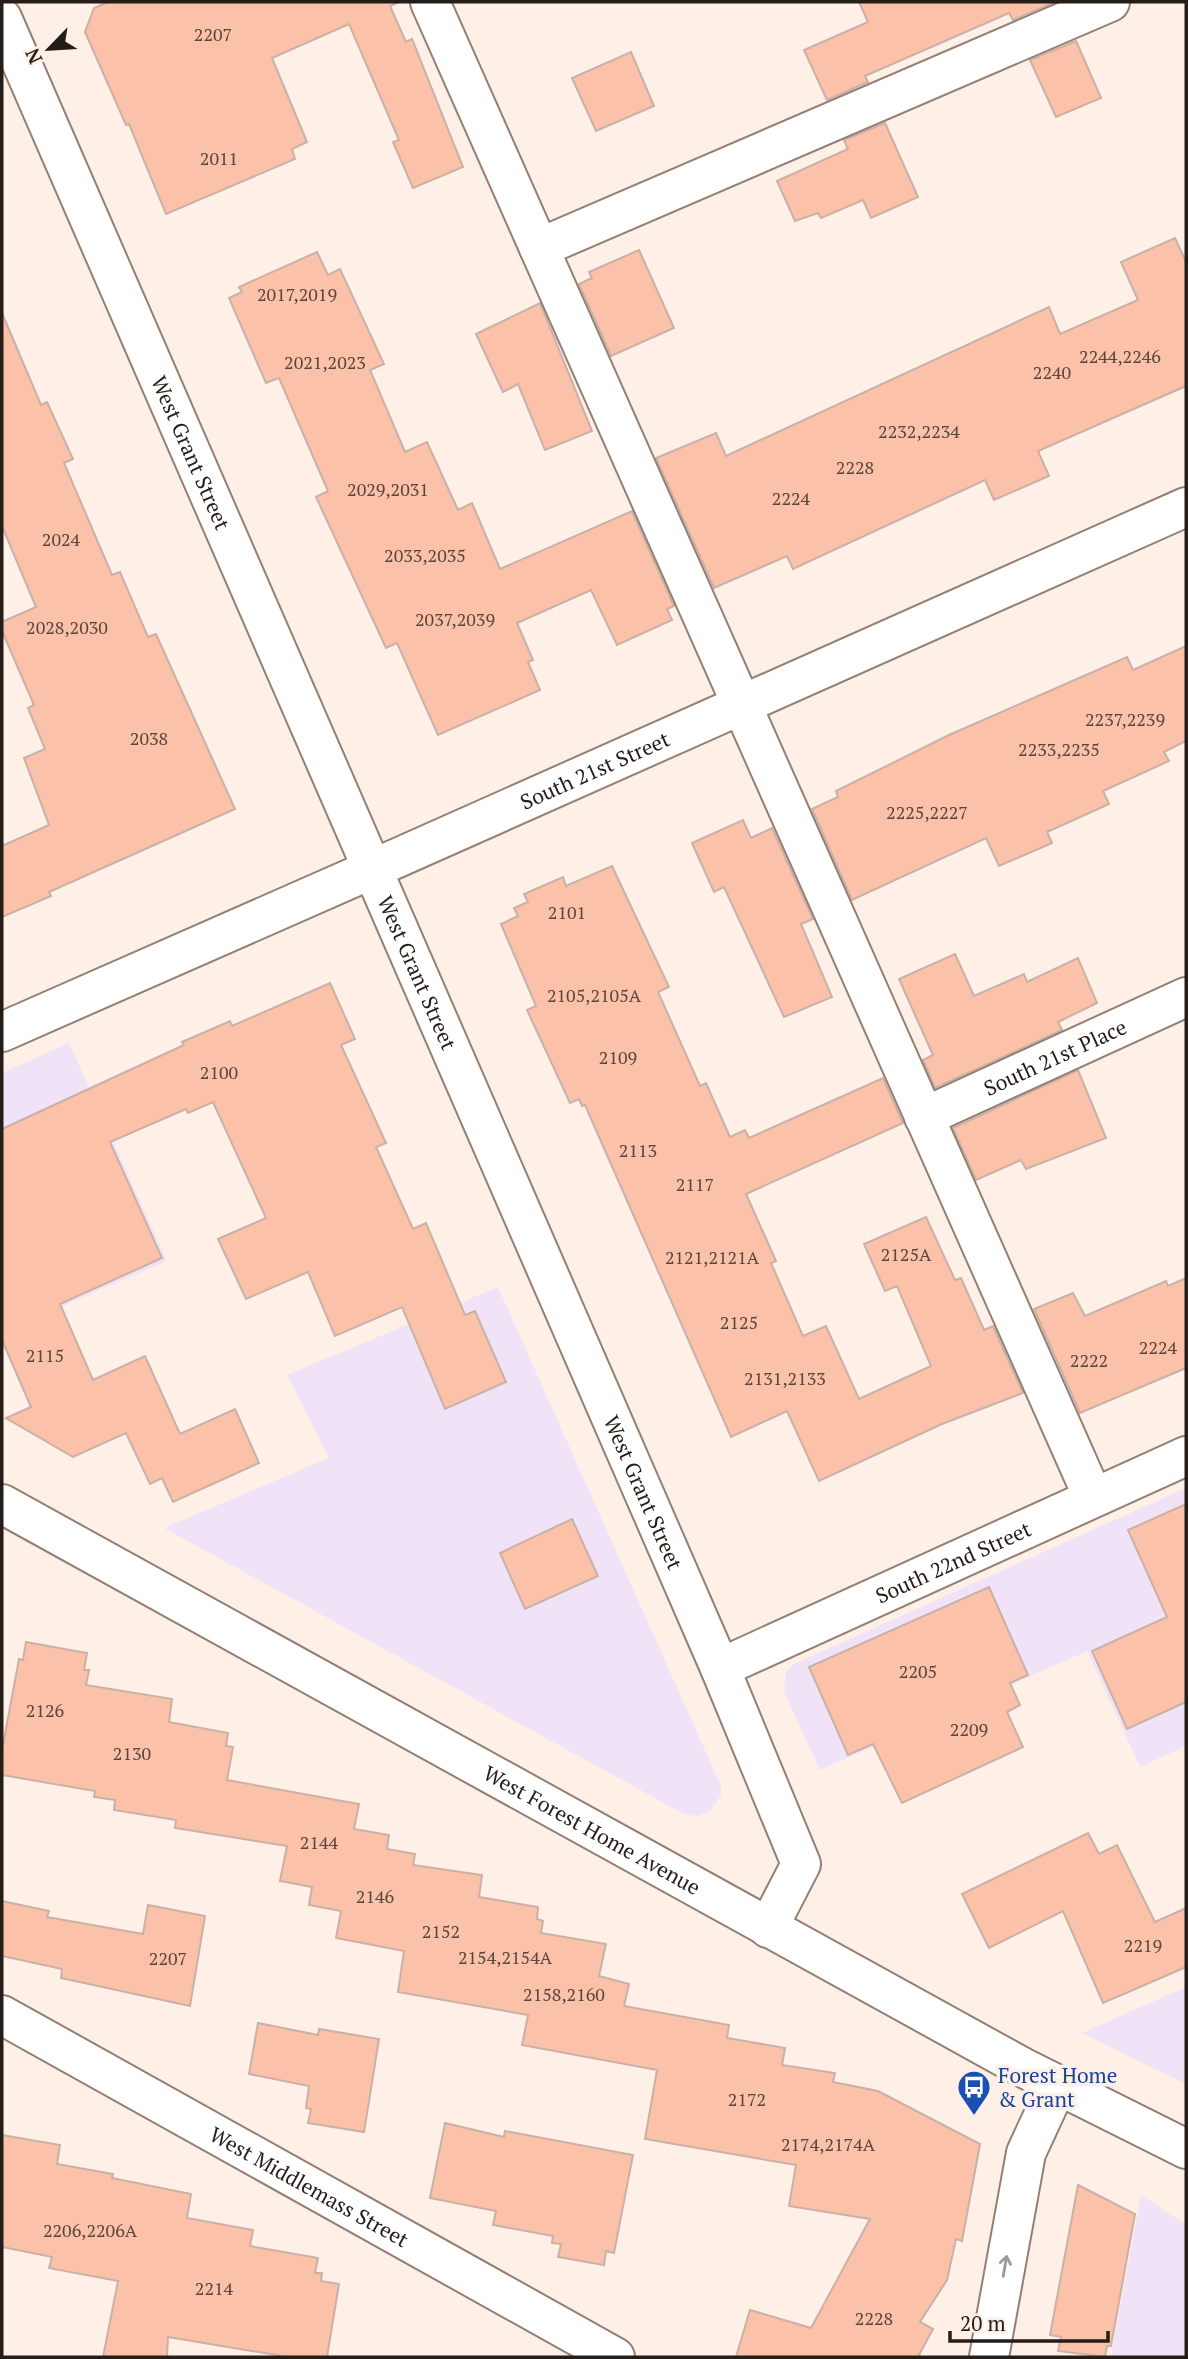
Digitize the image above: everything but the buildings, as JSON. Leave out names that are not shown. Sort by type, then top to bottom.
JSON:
[{"type":"street","points":[[430,2],[1093,1497]]},
{"type":"street","points":[[540,248],[1110,2]]},
{"type":"street","name":"West Grant Street","points":[[2,18],[720,1668],[801,1864],[768,1928]]},
{"type":"street","name":"South 21st Street","points":[[2,1032],[372,871],[741,703],[1186,507]]},
{"type":"street","name":"South 21st Place","points":[[924,1117],[1186,997]]},
{"type":"street","name":"South 22nd Street","points":[[720,1668],[1186,1456]]},
{"type":"street","name":"West Forest Home Avenue","points":[[2,1504],[768,1928],[1057,2085],[1186,2148]]},
{"type":"street","name":"West Middlemass Street","points":[[2,2015],[615,2357]]},
{"type":"street","points":[[989,2357],[1026,2153],[1057,2085]]},
{"type":"shaded area","points":[[69,1043],[167,1261],[2,1332],[2,1073]]},
{"type":"shaded area","points":[[498,1287],[721,1786],[721,1795],[710,1811],[696,1816],[684,1814],[164,1528],[329,1458],[287,1375]]},
{"type":"shaded area","points":[[1186,1488],[1186,1746],[1140,1767],[1087,1651],[820,1770],[784,1692],[786,1672],[794,1664]]},
{"type":"shaded area","points":[[1186,1987],[1186,2084],[1082,2033],[1107,2022]]},
{"type":"shaded area","points":[[1141,2195],[1186,2225],[1186,2357],[1111,2357]]},
{"type":"place","name":"Forest Home & Grant","points":[[974,2117]]}]
